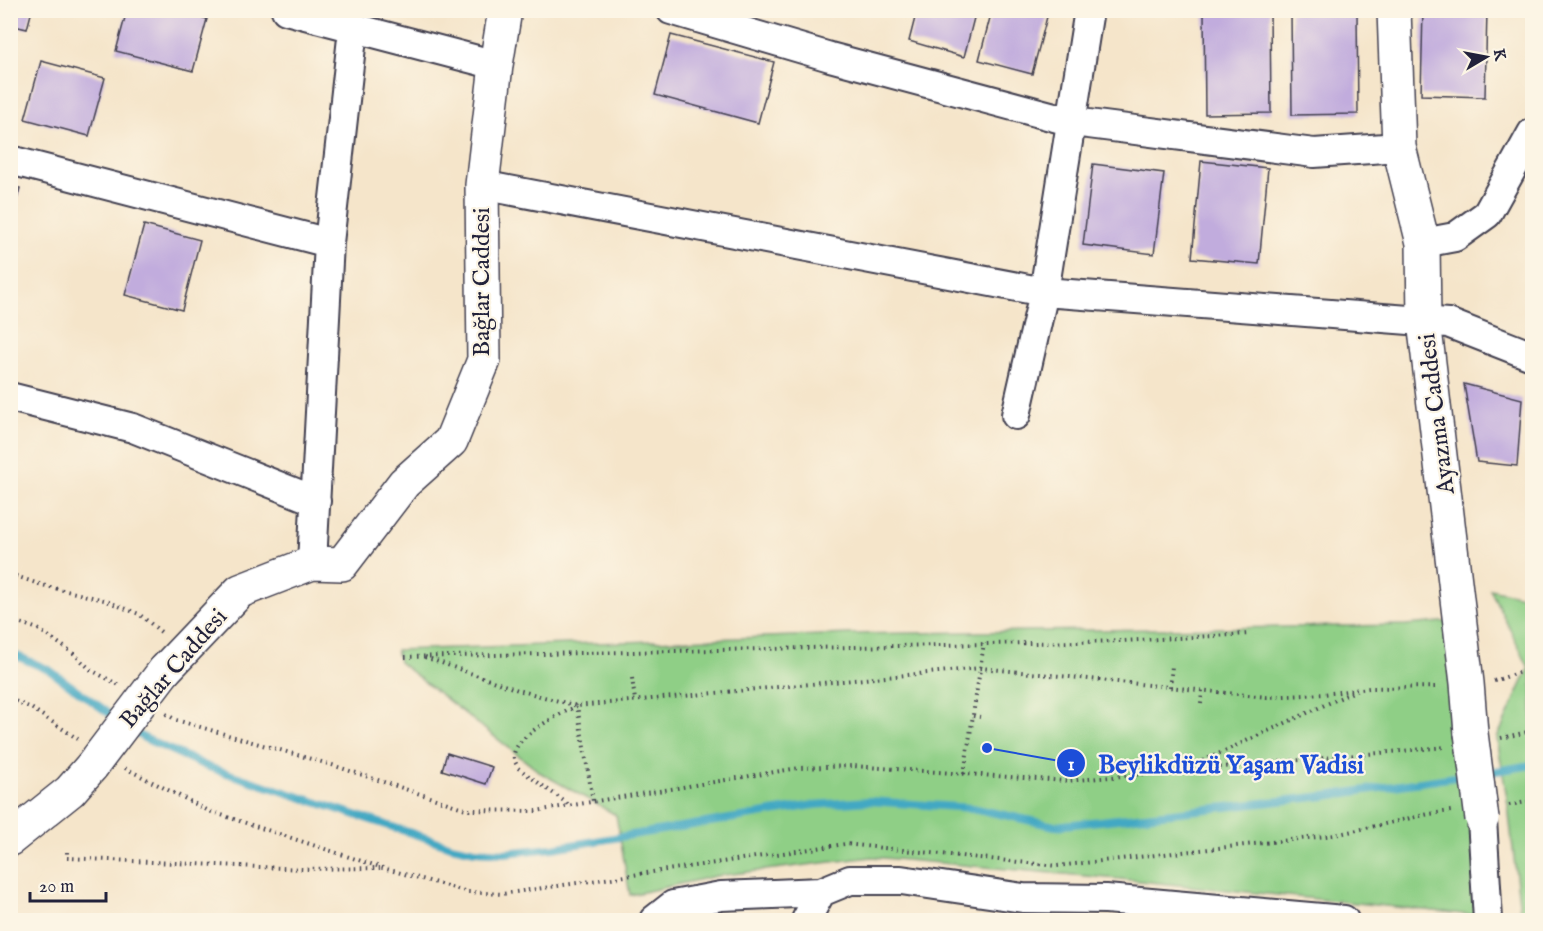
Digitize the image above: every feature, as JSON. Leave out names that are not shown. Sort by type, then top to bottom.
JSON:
[{"type":"street","points":[[286,10],[496,65]]},
{"type":"street","name":"Bağlar Caddesi","points":[[10,839],[70,790],[100,759],[164,671],[240,591],[312,563],[342,564],[404,483],[451,441],[484,360],[482,185],[505,10]]},
{"type":"street","points":[[671,10],[830,57],[1073,122],[1314,153],[1399,147]]},
{"type":"street","points":[[1016,415],[1044,292],[1073,122],[1089,10]]},
{"type":"street","name":"Ayazma Caddesi","points":[[1394,10],[1399,147],[1423,243],[1424,321],[1481,812]]},
{"type":"street","points":[[312,563],[329,243],[354,29]]},
{"type":"street","points":[[1423,243],[1455,237],[1487,214],[1533,133]]},
{"type":"street","points":[[10,160],[329,243]]},
{"type":"street","points":[[482,185],[1044,292],[1448,323],[1533,356]]},
{"type":"street","points":[[10,397],[133,428],[316,501]]},
{"type":"street","points":[[1481,812],[1488,921]]},
{"type":"street","points":[[654,921],[673,905],[721,896],[821,892],[850,880],[901,880],[1023,898],[1106,899],[1344,921]]},
{"type":"street","points":[[806,921],[821,892]]},
{"type":"path","points":[[10,574],[42,585],[104,600],[139,614],[164,634]]},
{"type":"path","points":[[10,619],[38,629],[73,653],[91,670],[120,685]]},
{"type":"path","points":[[405,657],[1122,641],[1250,634]]},
{"type":"path","points":[[964,774],[984,643]]},
{"type":"path","points":[[425,657],[518,690],[577,706],[981,668],[1268,697],[1324,694],[1369,687],[1441,687],[1498,680],[1533,668]]},
{"type":"path","points":[[1170,687],[1172,666]]},
{"type":"path","points":[[632,678],[635,700]]},
{"type":"path","points":[[1179,772],[1358,689]]},
{"type":"path","points":[[1201,704],[1202,690]]},
{"type":"path","points":[[10,699],[31,708],[100,759],[209,811],[468,892],[502,894],[845,844],[1057,866],[1335,835],[1430,814],[1481,812],[1533,801]]},
{"type":"path","points":[[577,706],[594,801]]},
{"type":"path","points":[[569,805],[518,768],[514,759],[515,751],[522,740],[535,729],[577,706]]},
{"type":"path","points":[[158,708],[176,720],[332,765],[469,810],[536,811],[799,768],[853,766],[1066,781],[1179,772],[1472,740],[1533,731]]},
{"type":"path","points":[[973,716],[980,717]]},
{"type":"path","points":[[67,852],[67,858],[303,869],[383,867]]},
{"type":"green space","points":[[1490,589],[1532,598],[1532,920],[1521,920],[1508,805],[1497,738],[1529,668]]},
{"type":"green space","points":[[1454,621],[1481,904],[1473,915],[1130,880],[872,857],[716,876],[630,895],[616,815],[541,773],[399,662],[396,650],[851,634],[1406,625]]},
{"type":"building","points":[[10,10],[32,10],[27,29],[10,25]]},
{"type":"building","points":[[127,10],[176,10],[207,19],[193,71],[116,51]]},
{"type":"building","points":[[917,10],[976,10],[964,57],[909,41]]},
{"type":"building","points":[[992,10],[1040,10],[1048,13],[1032,74],[979,60]]},
{"type":"building","points":[[1270,10],[1271,113],[1205,114],[1204,11]]},
{"type":"building","points":[[1423,10],[1487,10],[1485,97],[1421,95]]},
{"type":"building","points":[[1291,12],[1357,12],[1358,114],[1292,115]]},
{"type":"building","points":[[671,35],[774,62],[758,123],[655,95]]},
{"type":"building","points":[[41,61],[105,78],[89,136],[25,119]]},
{"type":"building","points":[[1201,161],[1268,168],[1259,264],[1192,258]]},
{"type":"building","points":[[1093,164],[1164,173],[1154,254],[1083,245]]},
{"type":"building","points":[[10,186],[20,188],[11,222],[10,222]]},
{"type":"building","points":[[144,225],[200,240],[182,310],[125,295]]},
{"type":"building","points":[[1464,384],[1522,399],[1517,466],[1477,462]]},
{"type":"building","points":[[447,753],[492,767],[486,784],[442,770]]},
{"type":"waterway","points":[[10,653],[49,670],[117,719]]},
{"type":"waterway","points":[[129,728],[144,738],[208,767],[451,846],[475,851],[504,853],[553,848],[814,805],[868,801],[972,808],[1055,826],[1325,796],[1469,775]]},
{"type":"waterway","points":[[1484,773],[1532,765]]},
{"type":"place","name":"Beylikdüzü Yaşam Vadisi","points":[[987,748]]}]
